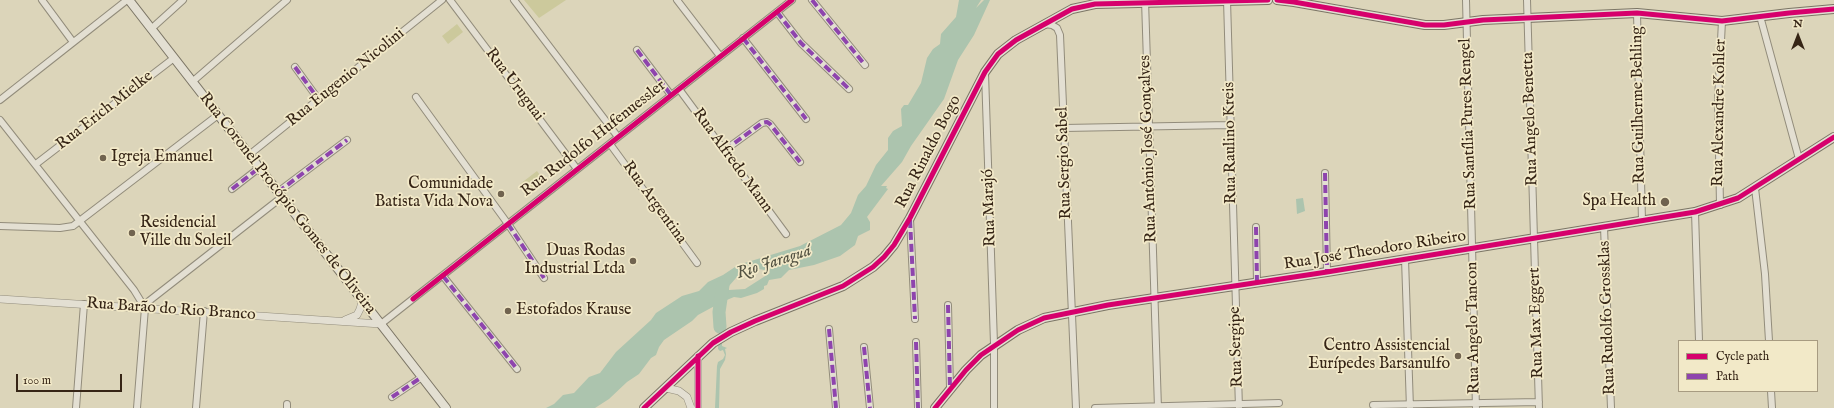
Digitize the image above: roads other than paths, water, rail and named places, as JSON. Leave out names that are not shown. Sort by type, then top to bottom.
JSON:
[{"type":"main road","name":"Rua Coronel Procópio Gomes de Oliveira","points":[[128,0],[446,408]]},
{"type":"main road","name":"Rua Rinaldo Bogo","points":[[644,408],[713,343],[731,332],[837,289],[860,276],[884,257],[894,245],[910,218],[985,72],[998,54],[1016,40],[1044,24],[1082,6],[1145,1],[1268,0]]},
{"type":"main road","points":[[1277,0],[1416,24],[1444,25],[1527,18],[1637,13],[1722,21],[1760,16],[1834,10]]},
{"type":"main road","name":"Rua José Theodoro Ribeiro","points":[[935,408],[966,370],[994,344],[1018,330],[1044,318],[1154,297],[1257,283],[1695,212],[1738,198],[1834,137]]},
{"type":"street","points":[[42,0],[73,42]]},
{"type":"street","points":[[0,100],[128,0]]},
{"type":"street","points":[[151,29],[182,0]]},
{"type":"street","points":[[192,82],[287,0]]},
{"type":"street","name":"Rua Eugenio Nicolini","points":[[249,155],[442,0]]},
{"type":"street","name":"Rua Uruguai","points":[[450,0],[577,169]]},
{"type":"street","points":[[514,0],[618,137]]},
{"type":"street","points":[[677,0],[720,56]]},
{"type":"street","name":"Rua Rudolfo Hufenuessler","points":[[381,324],[792,0]]},
{"type":"street","points":[[812,0],[865,66]]},
{"type":"street","name":"Rua Raulino Kreis","points":[[1228,0],[1235,285]]},
{"type":"street","name":"Rua Santília Pures Rengel","points":[[1466,0],[1472,248]]},
{"type":"street","name":"Rua Angelo Benetta","points":[[1527,0],[1535,239]]},
{"type":"street","name":"Rua Antônio José Gonçalves","points":[[1145,1],[1158,407]]},
{"type":"street","points":[[777,12],[801,43],[849,89]]},
{"type":"street","name":"Rua Guilherme Behling","points":[[1637,13],[1642,221]]},
{"type":"street","points":[[1760,16],[1799,159]]},
{"type":"street","name":"Rua Alexandre Kohler","points":[[1720,205],[1718,100],[1722,21]]},
{"type":"street","name":"Rua Sergio Sabel","points":[[1044,24],[1052,25],[1056,28],[1060,35],[1076,408]]},
{"type":"street","points":[[743,38],[806,119]]},
{"type":"street","points":[[637,50],[671,95]]},
{"type":"street","name":"Rua Erich Mielke","points":[[36,164],[174,58]]},
{"type":"street","points":[[295,67],[319,100]]},
{"type":"street","name":"Rua Marajó","points":[[985,72],[994,344],[994,408]]},
{"type":"street","name":"Rua Alfredo Mann","points":[[679,89],[786,234]]},
{"type":"street","points":[[416,97],[508,224],[544,278]]},
{"type":"street","points":[[0,226],[60,228],[73,226],[218,115]]},
{"type":"street","points":[[0,120],[134,290],[145,308]]},
{"type":"street","points":[[725,150],[762,123],[767,122],[800,162]]},
{"type":"street","points":[[1064,128],[1230,125]]},
{"type":"street","points":[[137,408],[145,308],[155,296],[347,140]]},
{"type":"street","name":"Rua Argentina","points":[[610,144],[697,263]]},
{"type":"street","points":[[232,189],[259,168]]},
{"type":"street","points":[[1325,172],[1327,272]]},
{"type":"street","points":[[1755,188],[1765,274],[1769,340]]},
{"type":"street","points":[[1695,212],[1699,340]]},
{"type":"street","points":[[910,218],[915,320]]},
{"type":"street","points":[[1256,227],[1257,283]]},
{"type":"street","name":"Rua Rudolfo Grossklas","points":[[1604,227],[1611,408]]},
{"type":"street","name":"Rua Max Eggert","points":[[1535,239],[1539,405]]},
{"type":"street","name":"Rua Angelo Tancon","points":[[1472,248],[1476,406]]},
{"type":"street","points":[[1405,259],[1410,406]]},
{"type":"street","points":[[443,276],[517,369]]},
{"type":"street","name":"Rua Sergipe","points":[[1235,285],[1239,406]]},
{"type":"street","name":"Rua Barão do Rio Branco","points":[[0,299],[204,311],[381,324]]},
{"type":"street","points":[[341,321],[348,320],[356,315],[359,312],[362,302]]},
{"type":"street","points":[[76,408],[84,304]]},
{"type":"street","points":[[948,304],[950,388]]},
{"type":"street","points":[[196,408],[204,311]]},
{"type":"street","points":[[829,329],[836,408]]},
{"type":"street","points":[[916,342],[918,408]]},
{"type":"street","points":[[864,347],[870,408]]},
{"type":"street","points":[[698,356],[698,408]]},
{"type":"street","points":[[392,397],[422,377]]},
{"type":"street","points":[[666,388],[676,390],[687,397],[690,401],[691,408]]},
{"type":"street","points":[[1771,392],[1772,408]]},
{"type":"street","points":[[1094,408],[1239,406],[1279,403]]},
{"type":"street","points":[[1373,405],[1539,405]]},
{"type":"water","name":"Rio Jaraguá","points":[[959,0],[981,0],[976,8],[984,0],[990,0],[974,35],[958,60],[944,99],[911,146],[902,162],[881,186],[887,186],[886,188],[888,189],[867,217],[870,222],[870,230],[858,236],[855,245],[840,256],[814,265],[789,270],[781,278],[769,280],[767,285],[764,286],[764,289],[757,293],[741,298],[734,297],[698,315],[692,321],[664,340],[656,355],[651,358],[639,374],[627,382],[609,399],[595,408],[546,408],[554,404],[563,395],[574,393],[589,377],[600,373],[616,352],[651,320],[656,313],[682,296],[699,291],[708,282],[723,275],[738,265],[800,246],[841,225],[851,213],[858,195],[866,186],[876,165],[888,150],[888,138],[893,131],[902,126],[901,109],[904,105],[908,105],[921,83],[927,58],[933,49],[940,44],[941,34],[956,17]],"holes":[[[759,269],[769,271],[770,273],[745,289],[729,290],[729,286],[736,278]]]},
{"type":"water","points":[[1303,198],[1305,211],[1297,214],[1296,199]]},
{"type":"water","points":[[722,326],[722,346],[727,348],[725,349],[726,354],[725,360],[720,369],[719,408],[715,408],[717,366],[718,362],[723,359],[725,355],[723,350],[720,351],[718,349],[719,328]]},
{"type":"waterway","points":[[720,327],[719,312],[723,285]]},
{"type":"place","name":"Igreja Emanuel","points":[[103,158]]},
{"type":"place","name":"Comunidade Batista Vida Nova","points":[[501,194]]},
{"type":"place","name":"Spa Health","points":[[1665,202]]},
{"type":"place","name":"Residencial Ville du Soleil","points":[[132,233]]},
{"type":"place","name":"Duas Rodas Industrial Ltda","points":[[633,261]]},
{"type":"place","name":"Estofados Krause","points":[[508,311]]},
{"type":"place","name":"Centro Assistencial Eurípedes Barsanulfo","points":[[1458,356]]}]
